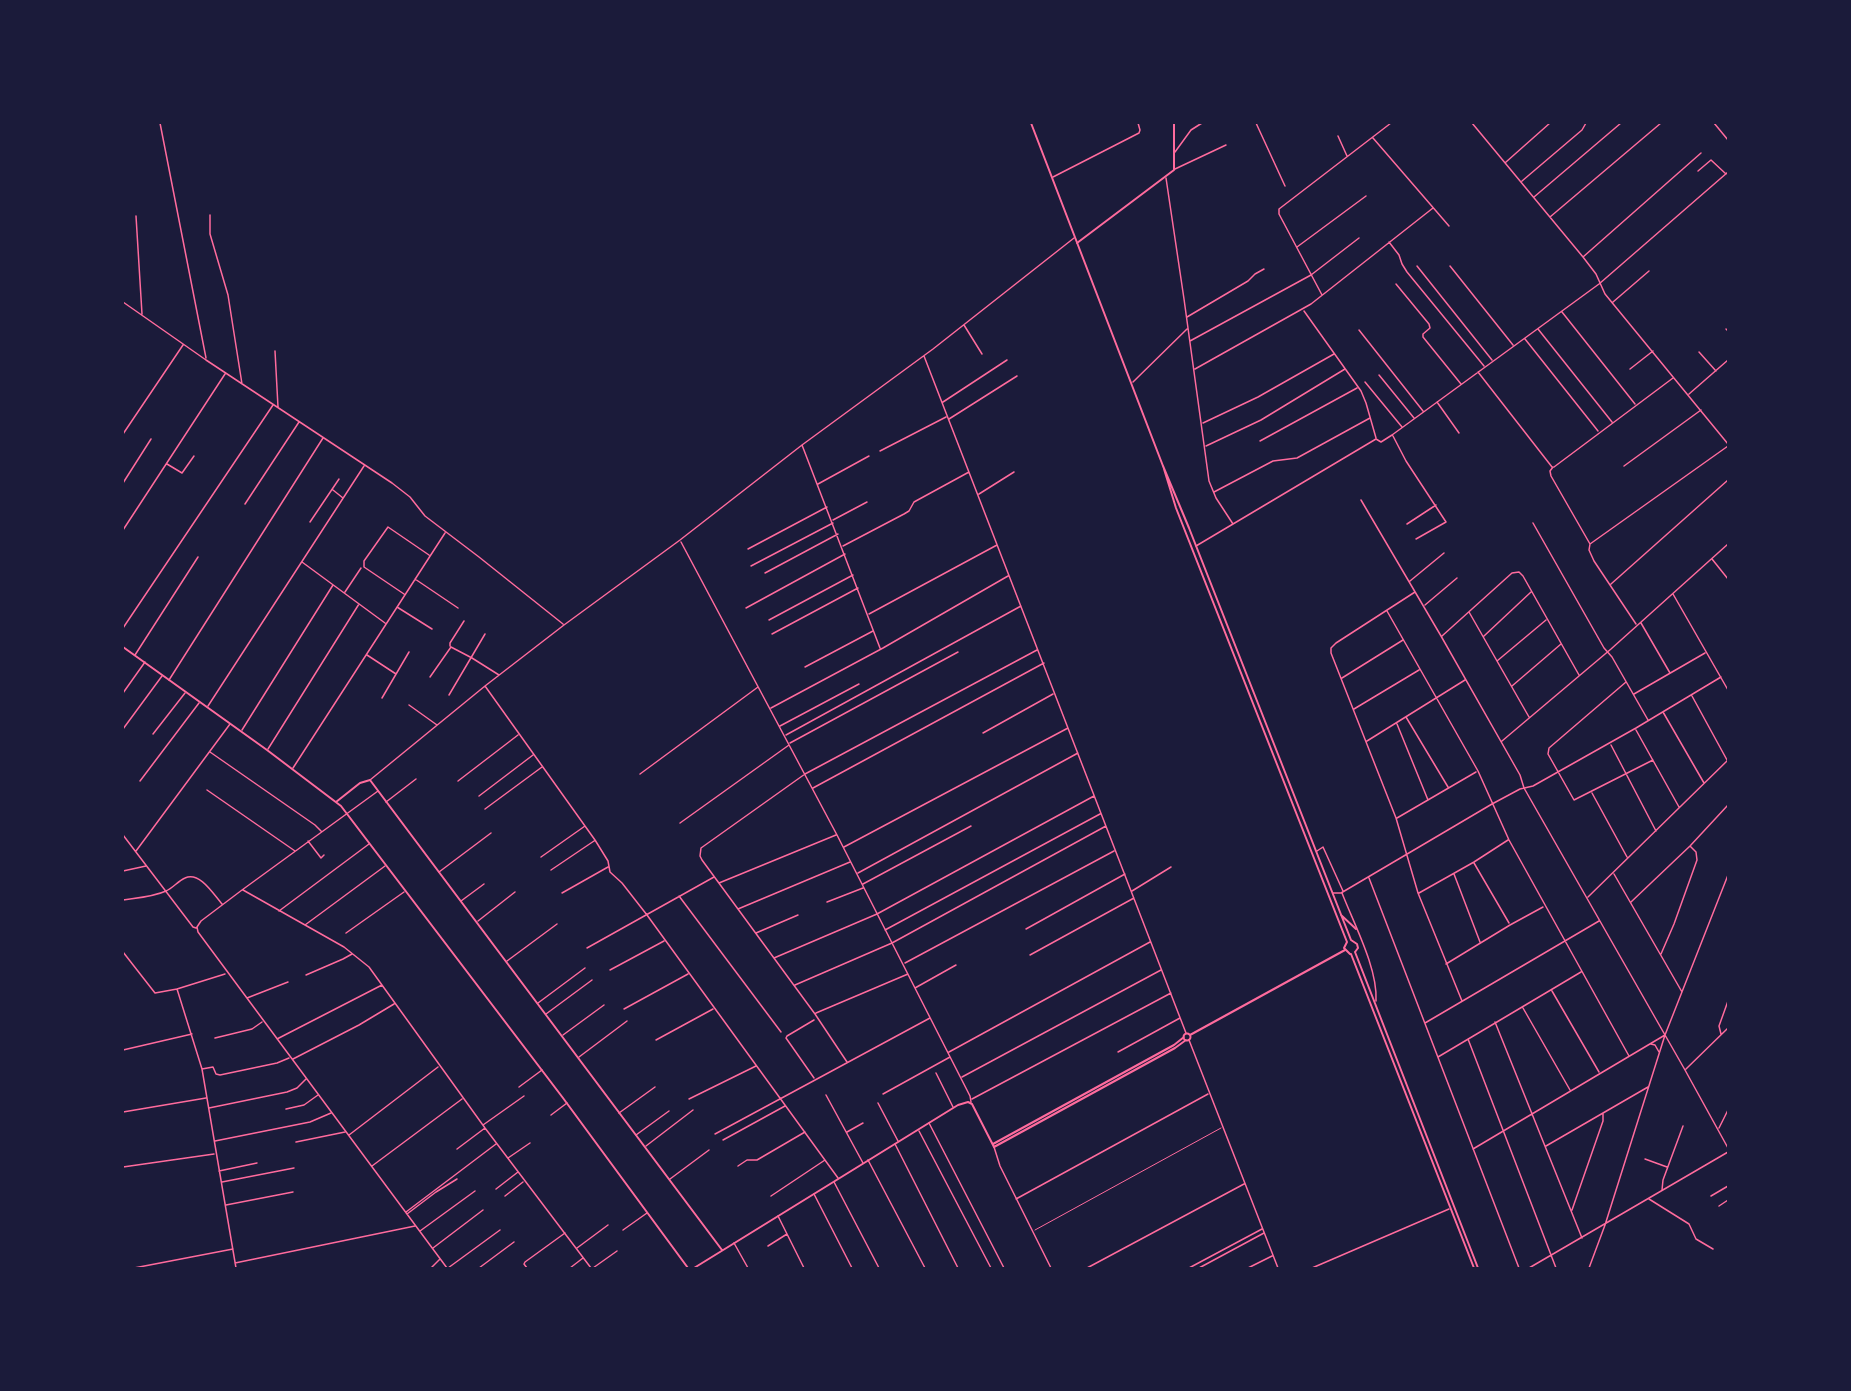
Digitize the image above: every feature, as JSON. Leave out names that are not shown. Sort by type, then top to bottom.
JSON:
[{"type":"street","points":[[160,123],[206,360]]},
{"type":"street","points":[[1030,123],[1316,851],[1349,941]]},
{"type":"street","points":[[1052,177],[1139,133],[1138,123]]},
{"type":"street","points":[[1174,123],[1174,170]]},
{"type":"street","points":[[1174,152],[1191,130],[1202,123]]},
{"type":"street","points":[[1256,123],[1285,186]]},
{"type":"street","points":[[1322,296],[1278,212],[1281,207],[1391,123]]},
{"type":"street","points":[[1472,123],[1583,257],[1596,274],[1599,284],[1612,303],[1728,445],[1590,544]]},
{"type":"street","points":[[1505,163],[1550,123]]},
{"type":"street","points":[[1521,182],[1582,130],[1586,123]]},
{"type":"street","points":[[1534,198],[1621,123]]},
{"type":"street","points":[[1550,217],[1661,123]]},
{"type":"street","points":[[1714,123],[1728,140]]},
{"type":"street","points":[[1338,136],[1347,156]]},
{"type":"street","points":[[1372,137],[1449,226]]},
{"type":"street","points":[[1077,243],[1174,170],[1226,145]]},
{"type":"street","points":[[1583,257],[1701,153]]},
{"type":"street","points":[[1303,309],[1358,387],[1364,398],[1376,439],[1382,442],[1599,284],[1727,173],[1712,160],[1698,171]]},
{"type":"street","points":[[1166,176],[1209,481],[1213,493],[1233,524]]},
{"type":"street","points":[[1296,248],[1366,196]]},
{"type":"street","points":[[1194,369],[1303,309],[1433,208]]},
{"type":"street","points":[[210,215],[210,234],[228,296],[242,384]]},
{"type":"street","points":[[136,216],[142,315]]},
{"type":"street","points":[[336,802],[360,783],[370,780],[499,675],[680,540],[802,445],[924,356],[1075,237]]},
{"type":"street","points":[[1189,342],[1311,274],[1359,238]]},
{"type":"street","points":[[1389,242],[1399,255],[1407,272],[1485,366]]},
{"type":"street","points":[[1417,266],[1493,361]]},
{"type":"street","points":[[1450,266],[1513,346]]},
{"type":"street","points":[[1186,317],[1248,281],[1264,269]]},
{"type":"street","points":[[1612,303],[1648,271]]},
{"type":"street","points":[[1396,284],[1429,324],[1430,328],[1423,334],[1423,337],[1461,384]]},
{"type":"street","points":[[123,302],[206,360],[404,491],[425,516],[479,556],[564,625]]},
{"type":"street","points":[[1561,312],[1636,405]]},
{"type":"street","points":[[964,324],[982,354]]},
{"type":"street","points":[[1132,384],[1187,328]]},
{"type":"street","points":[[1538,328],[1612,422]]},
{"type":"street","points":[[1359,330],[1424,412]]},
{"type":"street","points":[[1524,338],[1599,432]]},
{"type":"street","points":[[123,434],[183,344]]},
{"type":"street","points":[[275,351],[278,408]]},
{"type":"street","points":[[1630,369],[1653,351]]},
{"type":"street","points":[[1699,352],[1716,371]]},
{"type":"street","points":[[1202,423],[1258,396],[1335,354]]},
{"type":"street","points":[[924,356],[1278,1268]]},
{"type":"street","points":[[942,403],[1007,360]]},
{"type":"street","points":[[1688,395],[1728,360]]},
{"type":"street","points":[[1205,447],[1261,420],[1346,369]]},
{"type":"street","points":[[1478,372],[1553,467]]},
{"type":"street","points":[[123,530],[226,373]]},
{"type":"street","points":[[1378,375],[1414,419]]},
{"type":"street","points":[[880,450],[948,418],[1017,376]]},
{"type":"street","points":[[1637,626],[1594,561],[1589,550],[1590,544],[1550,471],[1674,377]]},
{"type":"street","points":[[1365,382],[1402,428]]},
{"type":"street","points":[[1260,441],[1358,387]]},
{"type":"street","points":[[1437,402],[1459,433]]},
{"type":"street","points":[[123,628],[273,405]]},
{"type":"street","points":[[1624,466],[1701,410]]},
{"type":"street","points":[[1213,493],[1273,460],[1297,458],[1370,418]]},
{"type":"street","points":[[245,504],[299,422]]},
{"type":"street","points":[[1392,435],[1406,461],[1446,522],[1416,539]]},
{"type":"street","points":[[169,680],[323,438]]},
{"type":"street","points":[[123,483],[152,439]]},
{"type":"street","points":[[1196,546],[1376,439]]},
{"type":"street","points":[[802,445],[881,648]]},
{"type":"street","points":[[166,464],[182,473],[194,456]]},
{"type":"street","points":[[818,484],[869,456]]},
{"type":"street","points":[[207,707],[365,465]]},
{"type":"street","points":[[1164,466],[1176,507],[1349,941],[1357,944],[1355,952],[1476,1268]]},
{"type":"street","points":[[843,547],[904,514],[909,511],[914,502],[969,472]]},
{"type":"street","points":[[978,495],[1014,472]]},
{"type":"street","points":[[310,522],[339,479]]},
{"type":"street","points":[[1610,585],[1728,480]]},
{"type":"street","points":[[332,489],[343,498]]},
{"type":"street","points":[[1361,500],[1520,775],[1524,788],[1728,1148]]},
{"type":"street","points":[[751,566],[867,502]]},
{"type":"street","points":[[1407,524],[1436,505]]},
{"type":"street","points":[[748,549],[827,507]]},
{"type":"street","points":[[1533,522],[1648,721]]},
{"type":"street","points":[[404,595],[364,567],[364,561],[388,527],[430,556]]},
{"type":"street","points":[[293,769],[446,532]]},
{"type":"street","points":[[765,573],[838,534]]},
{"type":"street","points":[[680,540],[806,774],[903,964],[961,1078],[993,1145],[1000,1166],[1051,1268]]},
{"type":"street","points":[[868,615],[998,544]]},
{"type":"street","points":[[1501,742],[1608,652],[1728,544]]},
{"type":"street","points":[[1725,547],[1728,550]]},
{"type":"street","points":[[1409,582],[1444,553]]},
{"type":"street","points":[[746,608],[845,554]]},
{"type":"street","points":[[135,655],[198,557]]},
{"type":"street","points":[[1712,558],[1728,579]]},
{"type":"street","points":[[301,561],[386,623]]},
{"type":"street","points":[[344,593],[361,568]]},
{"type":"street","points":[[1441,636],[1514,572],[1522,574],[1579,675]]},
{"type":"street","points":[[769,620],[853,574]]},
{"type":"street","points":[[770,708],[1009,576]]},
{"type":"street","points":[[1424,606],[1456,578]]},
{"type":"street","points":[[415,579],[458,608]]},
{"type":"street","points":[[241,731],[333,585]]},
{"type":"street","points":[[772,634],[858,588]]},
{"type":"street","points":[[1416,592],[1330,648],[1396,818],[1418,893],[1461,1001]]},
{"type":"street","points":[[1483,637],[1532,592]]},
{"type":"street","points":[[1672,593],[1728,690]]},
{"type":"street","points":[[267,750],[359,604]]},
{"type":"street","points":[[785,736],[1021,606]]},
{"type":"street","points":[[396,607],[432,629]]},
{"type":"street","points":[[1387,611],[1478,771],[1509,840],[1629,1056]]},
{"type":"street","points":[[1469,611],[1529,718]]},
{"type":"street","points":[[1497,661],[1547,619]]},
{"type":"street","points":[[430,677],[451,647],[450,643],[464,621]]},
{"type":"street","points":[[1641,622],[1670,674]]},
{"type":"street","points":[[805,667],[873,631]]},
{"type":"street","points":[[449,695],[485,634]]},
{"type":"street","points":[[1342,678],[1404,640]]},
{"type":"street","points":[[1511,686],[1561,644]]},
{"type":"street","points":[[123,647],[336,802],[567,1103],[688,1268]]},
{"type":"street","points":[[451,647],[499,675]]},
{"type":"street","points":[[847,1062],[815,1014],[702,860],[701,848],[806,774],[1038,650]]},
{"type":"street","points":[[382,698],[410,652]]},
{"type":"street","points":[[680,823],[789,744],[958,652]]},
{"type":"street","points":[[1634,695],[1707,652]]},
{"type":"street","points":[[366,654],[396,674]]},
{"type":"street","points":[[123,693],[145,662]]},
{"type":"street","points":[[813,788],[1044,663]]},
{"type":"street","points":[[1354,709],[1420,669]]},
{"type":"street","points":[[123,729],[163,676]]},
{"type":"street","points":[[1331,891],[1336,894],[1342,893],[1492,804],[1533,786],[1721,677]]},
{"type":"street","points":[[1366,742],[1466,680]]},
{"type":"street","points":[[1626,682],[1549,748],[1548,754],[1573,799],[1576,800],[1653,760]]},
{"type":"street","points":[[780,726],[859,684]]},
{"type":"street","points":[[485,686],[595,840],[608,861],[610,872],[622,883],[665,940],[838,1178]]},
{"type":"street","points":[[640,774],[759,686]]},
{"type":"street","points":[[153,734],[186,692]]},
{"type":"street","points":[[983,733],[1055,694]]},
{"type":"street","points":[[1587,898],[1728,760],[1692,695]]},
{"type":"street","points":[[140,781],[200,702]]},
{"type":"street","points":[[409,705],[437,725]]},
{"type":"street","points":[[1663,712],[1704,784]]},
{"type":"street","points":[[1407,717],[1448,788]]},
{"type":"street","points":[[1396,723],[1428,800]]},
{"type":"street","points":[[136,852],[231,724]]},
{"type":"street","points":[[843,847],[1068,728]]},
{"type":"street","points":[[1636,728],[1680,807]]},
{"type":"street","points":[[458,781],[519,735]]},
{"type":"street","points":[[1610,743],[1656,832]]},
{"type":"street","points":[[210,752],[315,825],[321,832]]},
{"type":"street","points":[[856,873],[1078,752]]},
{"type":"street","points":[[479,796],[534,755]]},
{"type":"street","points":[[485,809],[543,767]]},
{"type":"street","points":[[1396,818],[1478,771]]},
{"type":"street","points":[[386,802],[416,779]]},
{"type":"street","points":[[370,780],[722,1250]]},
{"type":"street","points":[[207,790],[295,851]]},
{"type":"street","points":[[197,929],[201,921],[379,791]]},
{"type":"street","points":[[1591,792],[1628,859]]},
{"type":"street","points":[[774,958],[877,914],[1094,796]]},
{"type":"street","points":[[1631,902],[1690,846],[1728,805]]},
{"type":"street","points":[[885,930],[1101,814]]},
{"type":"street","points":[[542,857],[585,826]]},
{"type":"street","points":[[828,902],[863,886],[971,826]]},
{"type":"street","points":[[794,986],[892,943],[1106,826]]},
{"type":"street","points":[[439,872],[491,833]]},
{"type":"street","points":[[123,835],[193,927],[197,929],[246,999],[448,1268],[500,1230]]},
{"type":"street","points":[[719,883],[837,835]]},
{"type":"street","points":[[551,870],[595,840]]},
{"type":"street","points":[[1418,893],[1509,840]]},
{"type":"street","points":[[308,841],[321,858],[324,855]]},
{"type":"street","points":[[123,843],[128,842]]},
{"type":"street","points":[[279,911],[369,844]]},
{"type":"street","points":[[1660,955],[1697,860],[1696,852],[1690,846]]},
{"type":"street","points":[[1316,851],[1323,847],[1356,929],[1374,978],[1375,1005]]},
{"type":"street","points":[[903,964],[1115,850]]},
{"type":"street","points":[[738,909],[851,862]]},
{"type":"street","points":[[1474,862],[1510,925]]},
{"type":"street","points":[[123,871],[147,866]]},
{"type":"street","points":[[304,926],[386,866]]},
{"type":"street","points":[[562,893],[609,867]]},
{"type":"street","points":[[1132,892],[1171,867]]},
{"type":"street","points":[[1454,873],[1480,943]]},
{"type":"street","points":[[1614,873],[1683,993]]},
{"type":"street","points":[[1026,929],[1125,874]]},
{"type":"street","points":[[1589,1268],[1605,1225],[1665,1035],[1728,875]]},
{"type":"street","points":[[123,900],[166,891],[184,878],[194,877],[203,882],[223,905]]},
{"type":"street","points":[[587,948],[714,877]]},
{"type":"street","points":[[1368,877],[1519,1268]]},
{"type":"street","points":[[461,902],[484,884]]},
{"type":"street","points":[[242,890],[353,953],[369,967],[507,1158],[592,1268],[617,1251]]},
{"type":"street","points":[[346,933],[405,891]]},
{"type":"street","points":[[476,922],[514,892]]},
{"type":"street","points":[[679,896],[781,1032]]},
{"type":"street","points":[[1030,955],[1134,898]]},
{"type":"street","points":[[1446,964],[1544,906]]},
{"type":"street","points":[[1340,914],[1356,929]]},
{"type":"street","points":[[756,933],[798,915]]},
{"type":"street","points":[[1424,1023],[1600,920]]},
{"type":"street","points":[[506,962],[556,924]]},
{"type":"street","points":[[610,970],[665,940]]},
{"type":"street","points":[[1345,950],[1344,946],[1349,941]]},
{"type":"street","points":[[948,1053],[1151,942]]},
{"type":"street","points":[[1345,950],[1351,954],[1476,1268]]},
{"type":"street","points":[[993,1145],[1133,1070],[1187,1037],[1345,950]]},
{"type":"street","points":[[123,952],[153,992],[177,989],[227,973]]},
{"type":"street","points":[[1351,954],[1355,952]]},
{"type":"street","points":[[306,975],[353,953]]},
{"type":"street","points":[[915,988],[956,965]]},
{"type":"street","points":[[537,1003],[585,968]]},
{"type":"street","points":[[961,1078],[1162,969]]},
{"type":"street","points":[[1437,1057],[1581,972]]},
{"type":"street","points":[[624,1009],[689,974]]},
{"type":"street","points":[[815,1014],[908,974]]},
{"type":"street","points":[[546,1015],[592,980]]},
{"type":"street","points":[[246,999],[288,982]]},
{"type":"street","points":[[276,1039],[382,985]]},
{"type":"street","points":[[177,989],[202,1069],[236,1268]]},
{"type":"street","points":[[1551,990],[1599,1073]]},
{"type":"street","points":[[694,1268],[953,1108],[971,1101],[1171,993]]},
{"type":"street","points":[[1722,1034],[1719,1026],[1728,1000]]},
{"type":"street","points":[[202,1069],[213,1067],[216,1074],[220,1075],[291,1059],[395,1004]]},
{"type":"street","points":[[562,1036],[604,1005]]},
{"type":"street","points":[[1522,1007],[1570,1090]]},
{"type":"street","points":[[656,1040],[714,1008]]},
{"type":"street","points":[[715,1134],[930,1018]]},
{"type":"street","points":[[1118,1052],[1180,1018]]},
{"type":"street","points":[[814,1020],[786,1038],[815,1079]]},
{"type":"street","points":[[215,1038],[252,1029],[263,1021]]},
{"type":"street","points":[[578,1058],[627,1021]]},
{"type":"street","points":[[1495,1022],[1582,1238]]},
{"type":"street","points":[[1685,1070],[1728,1028]]},
{"type":"street","points":[[123,1050],[192,1034]]},
{"type":"street","points":[[1472,1150],[1665,1035]]},
{"type":"street","points":[[1468,1039],[1556,1268]]},
{"type":"street","points":[[1651,1044],[1655,1045],[1660,1053]]},
{"type":"street","points":[[883,1094],[950,1057]]},
{"type":"street","points":[[348,1136],[440,1066]]},
{"type":"street","points":[[689,1099],[757,1066]]},
{"type":"street","points":[[519,1087],[542,1070]]},
{"type":"street","points":[[936,1073],[953,1108]]},
{"type":"street","points":[[208,1108],[291,1090],[306,1079]]},
{"type":"street","points":[[1545,1147],[1650,1086]]},
{"type":"street","points":[[620,1113],[655,1087]]},
{"type":"street","points":[[1016,1199],[1209,1094]]},
{"type":"street","points":[[286,1109],[307,1104],[318,1095]]},
{"type":"street","points":[[826,1095],[863,1163]]},
{"type":"street","points":[[483,1125],[524,1096]]},
{"type":"street","points":[[123,1112],[206,1098]]},
{"type":"street","points":[[371,1167],[463,1098]]},
{"type":"street","points":[[551,1115],[567,1103]]},
{"type":"street","points":[[878,1103],[958,1268]]},
{"type":"street","points":[[723,1140],[786,1106]]},
{"type":"street","points":[[645,1147],[693,1110]]},
{"type":"street","points":[[1718,1129],[1728,1110]]},
{"type":"street","points":[[636,1135],[669,1111]]},
{"type":"street","points":[[214,1141],[310,1122],[331,1113]]},
{"type":"street","points":[[1572,1211],[1603,1121],[1603,1113]]},
{"type":"street","points":[[846,1132],[863,1123]]},
{"type":"street","points":[[929,1123],[1004,1268]]},
{"type":"street","points":[[1661,1191],[1683,1126]]},
{"type":"street","points":[[457,1149],[485,1128]]},
{"type":"street","points":[[918,1130],[991,1268]]},
{"type":"street","points":[[296,1142],[345,1132]]},
{"type":"street","points":[[738,1166],[747,1160],[757,1160],[805,1132]]},
{"type":"street","points":[[507,1158],[530,1143]]},
{"type":"street","points":[[406,1213],[497,1144]]},
{"type":"street","points":[[670,1179],[709,1150]]},
{"type":"street","points":[[1529,1268],[1728,1152]]},
{"type":"street","points":[[123,1167],[216,1154]]},
{"type":"street","points":[[1645,1159],[1668,1167]]},
{"type":"street","points":[[771,1196],[826,1160]]},
{"type":"street","points":[[868,1160],[925,1268]]},
{"type":"street","points":[[219,1171],[256,1163]]},
{"type":"street","points":[[221,1182],[294,1168]]},
{"type":"street","points":[[496,1189],[518,1172]]},
{"type":"street","points":[[406,1213],[458,1179]]},
{"type":"street","points":[[505,1196],[525,1181]]},
{"type":"street","points":[[834,1181],[879,1268]]},
{"type":"street","points":[[1087,1268],[1244,1184]]},
{"type":"street","points":[[1711,1196],[1728,1186]]},
{"type":"street","points":[[420,1231],[475,1191]]},
{"type":"street","points":[[225,1205],[293,1192]]},
{"type":"street","points":[[814,1194],[852,1268]]},
{"type":"street","points":[[1649,1199],[1689,1224],[1694,1237],[1713,1249]]},
{"type":"street","points":[[1719,1206],[1728,1200]]},
{"type":"street","points":[[1312,1268],[1451,1209]]},
{"type":"street","points":[[432,1248],[483,1210]]},
{"type":"street","points":[[623,1230],[648,1213]]},
{"type":"street","points":[[778,1216],[804,1268]]},
{"type":"street","points":[[236,1263],[416,1226]]},
{"type":"street","points":[[576,1248],[608,1226]]},
{"type":"street","points":[[1189,1268],[1262,1229]]},
{"type":"street","points":[[527,1268],[525,1262],[565,1233]]},
{"type":"street","points":[[1199,1268],[1264,1233]]},
{"type":"street","points":[[768,1246],[787,1234]]},
{"type":"street","points":[[479,1268],[514,1242]]},
{"type":"street","points":[[735,1243],[748,1268]]},
{"type":"street","points":[[134,1268],[233,1249]]},
{"type":"street","points":[[1248,1268],[1273,1256]]},
{"type":"street","points":[[570,1268],[583,1257]]},
{"type":"street","points":[[431,1268],[440,1259]]},
{"type":"street","points":[[703,1263],[706,1268]]},
{"type":"lane","points":[[1032,1231],[1223,1128]]}]
